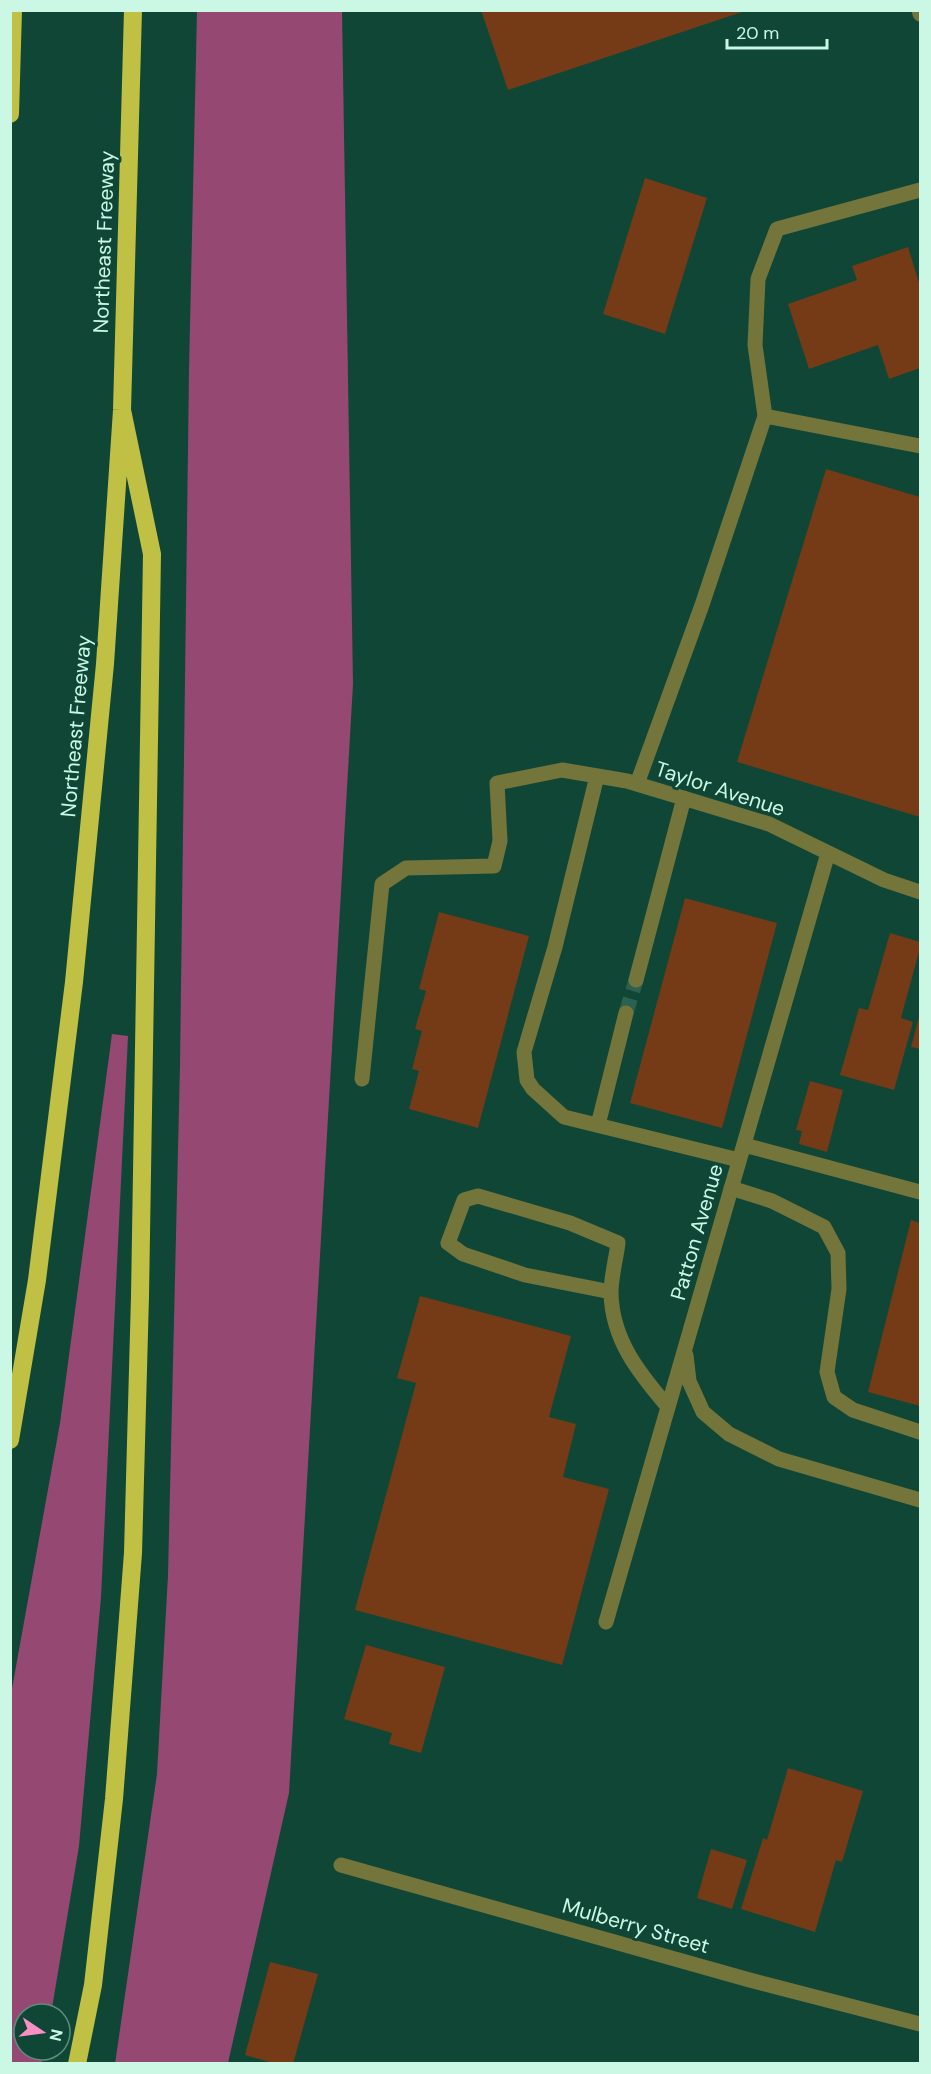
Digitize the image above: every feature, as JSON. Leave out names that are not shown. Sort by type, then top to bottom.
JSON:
[{"type":"highway","points":[[10,114],[13,10]]},
{"type":"highway","name":"Northeast Freeway","points":[[10,1440],[37,1280],[74,982],[105,664],[122,410],[133,10]]},
{"type":"highway","points":[[77,2064],[93,1985],[114,1799],[133,1553],[140,1296],[152,554],[122,410]]},
{"type":"street","points":[[637,784],[702,605],[765,416],[755,345],[758,279],[777,229],[921,190]]},
{"type":"street","points":[[765,416],[921,446]]},
{"type":"street","name":"Taylor Avenue","points":[[362,1079],[382,884],[406,868],[494,866],[501,841],[497,783],[562,770],[637,784],[769,824],[884,880],[921,892]]},
{"type":"street","points":[[597,776],[555,948],[524,1052],[527,1080],[533,1089],[564,1117],[741,1152],[921,1192]]},
{"type":"street","points":[[636,980],[684,798]]},
{"type":"street","name":"Patton Avenue","points":[[606,1622],[828,854]]},
{"type":"street","points":[[598,1125],[627,1013]]},
{"type":"street","points":[[731,1188],[772,1201],[824,1227],[838,1253],[839,1289],[827,1372],[834,1397],[853,1410],[921,1432]]},
{"type":"street","points":[[611,1292],[525,1275],[463,1254],[448,1243],[464,1200],[478,1196],[570,1223],[618,1243],[611,1292],[616,1329],[638,1373],[668,1407]]},
{"type":"street","points":[[685,1347],[689,1381],[703,1412],[729,1434],[779,1459],[921,1500]]},
{"type":"street","name":"Mulberry Street","points":[[341,1865],[746,1979],[921,2024]]},
{"type":"shaded area","points":[[197,11],[342,11],[353,684],[289,1793],[228,2063],[115,2064],[157,1774],[168,1575],[180,1065],[189,371]]},
{"type":"shaded area","points":[[112,1034],[128,1036],[101,1597],[79,1846],[53,2002],[12,2002],[12,2062],[42,2063],[11,2063],[11,1694],[60,1423]]},
{"type":"building","points":[[481,10],[745,10],[745,11],[508,90]]},
{"type":"building","points":[[645,178],[707,198],[665,334],[603,314]]},
{"type":"building","points":[[908,247],[920,286],[920,368],[889,379],[878,345],[809,369],[788,304],[857,280],[852,266]]},
{"type":"building","points":[[826,469],[920,497],[920,817],[737,762]]},
{"type":"building","points":[[685,898],[777,923],[722,1128],[630,1103]]},
{"type":"building","points":[[439,912],[529,936],[478,1128],[409,1109],[419,1071],[412,1069],[422,1031],[415,1029],[426,991],[419,989]]},
{"type":"building","points":[[890,933],[920,942],[901,1018],[913,1022],[894,1090],[840,1075],[859,1008],[868,1010]]},
{"type":"building","points":[[920,1013],[920,1049],[911,1047]]},
{"type":"building","points":[[810,1081],[843,1090],[827,1152],[799,1144],[802,1131],[796,1130]]},
{"type":"building","points":[[911,1220],[920,1223],[920,1406],[868,1392]]},
{"type":"building","points":[[420,1296],[571,1336],[549,1417],[576,1424],[563,1477],[609,1489],[562,1665],[355,1610],[416,1383],[397,1378]]},
{"type":"building","points":[[366,1645],[445,1667],[421,1753],[389,1744],[392,1733],[344,1719]]},
{"type":"building","points":[[788,1768],[863,1791],[842,1862],[836,1860],[815,1932],[741,1909],[763,1838],[767,1840]]},
{"type":"building","points":[[711,1849],[747,1860],[732,1909],[697,1898]]},
{"type":"building","points":[[270,1962],[318,1974],[293,2064],[276,2064],[245,2055]]},
{"type":"tunnel","points":[[626,1013],[636,980]]}]
